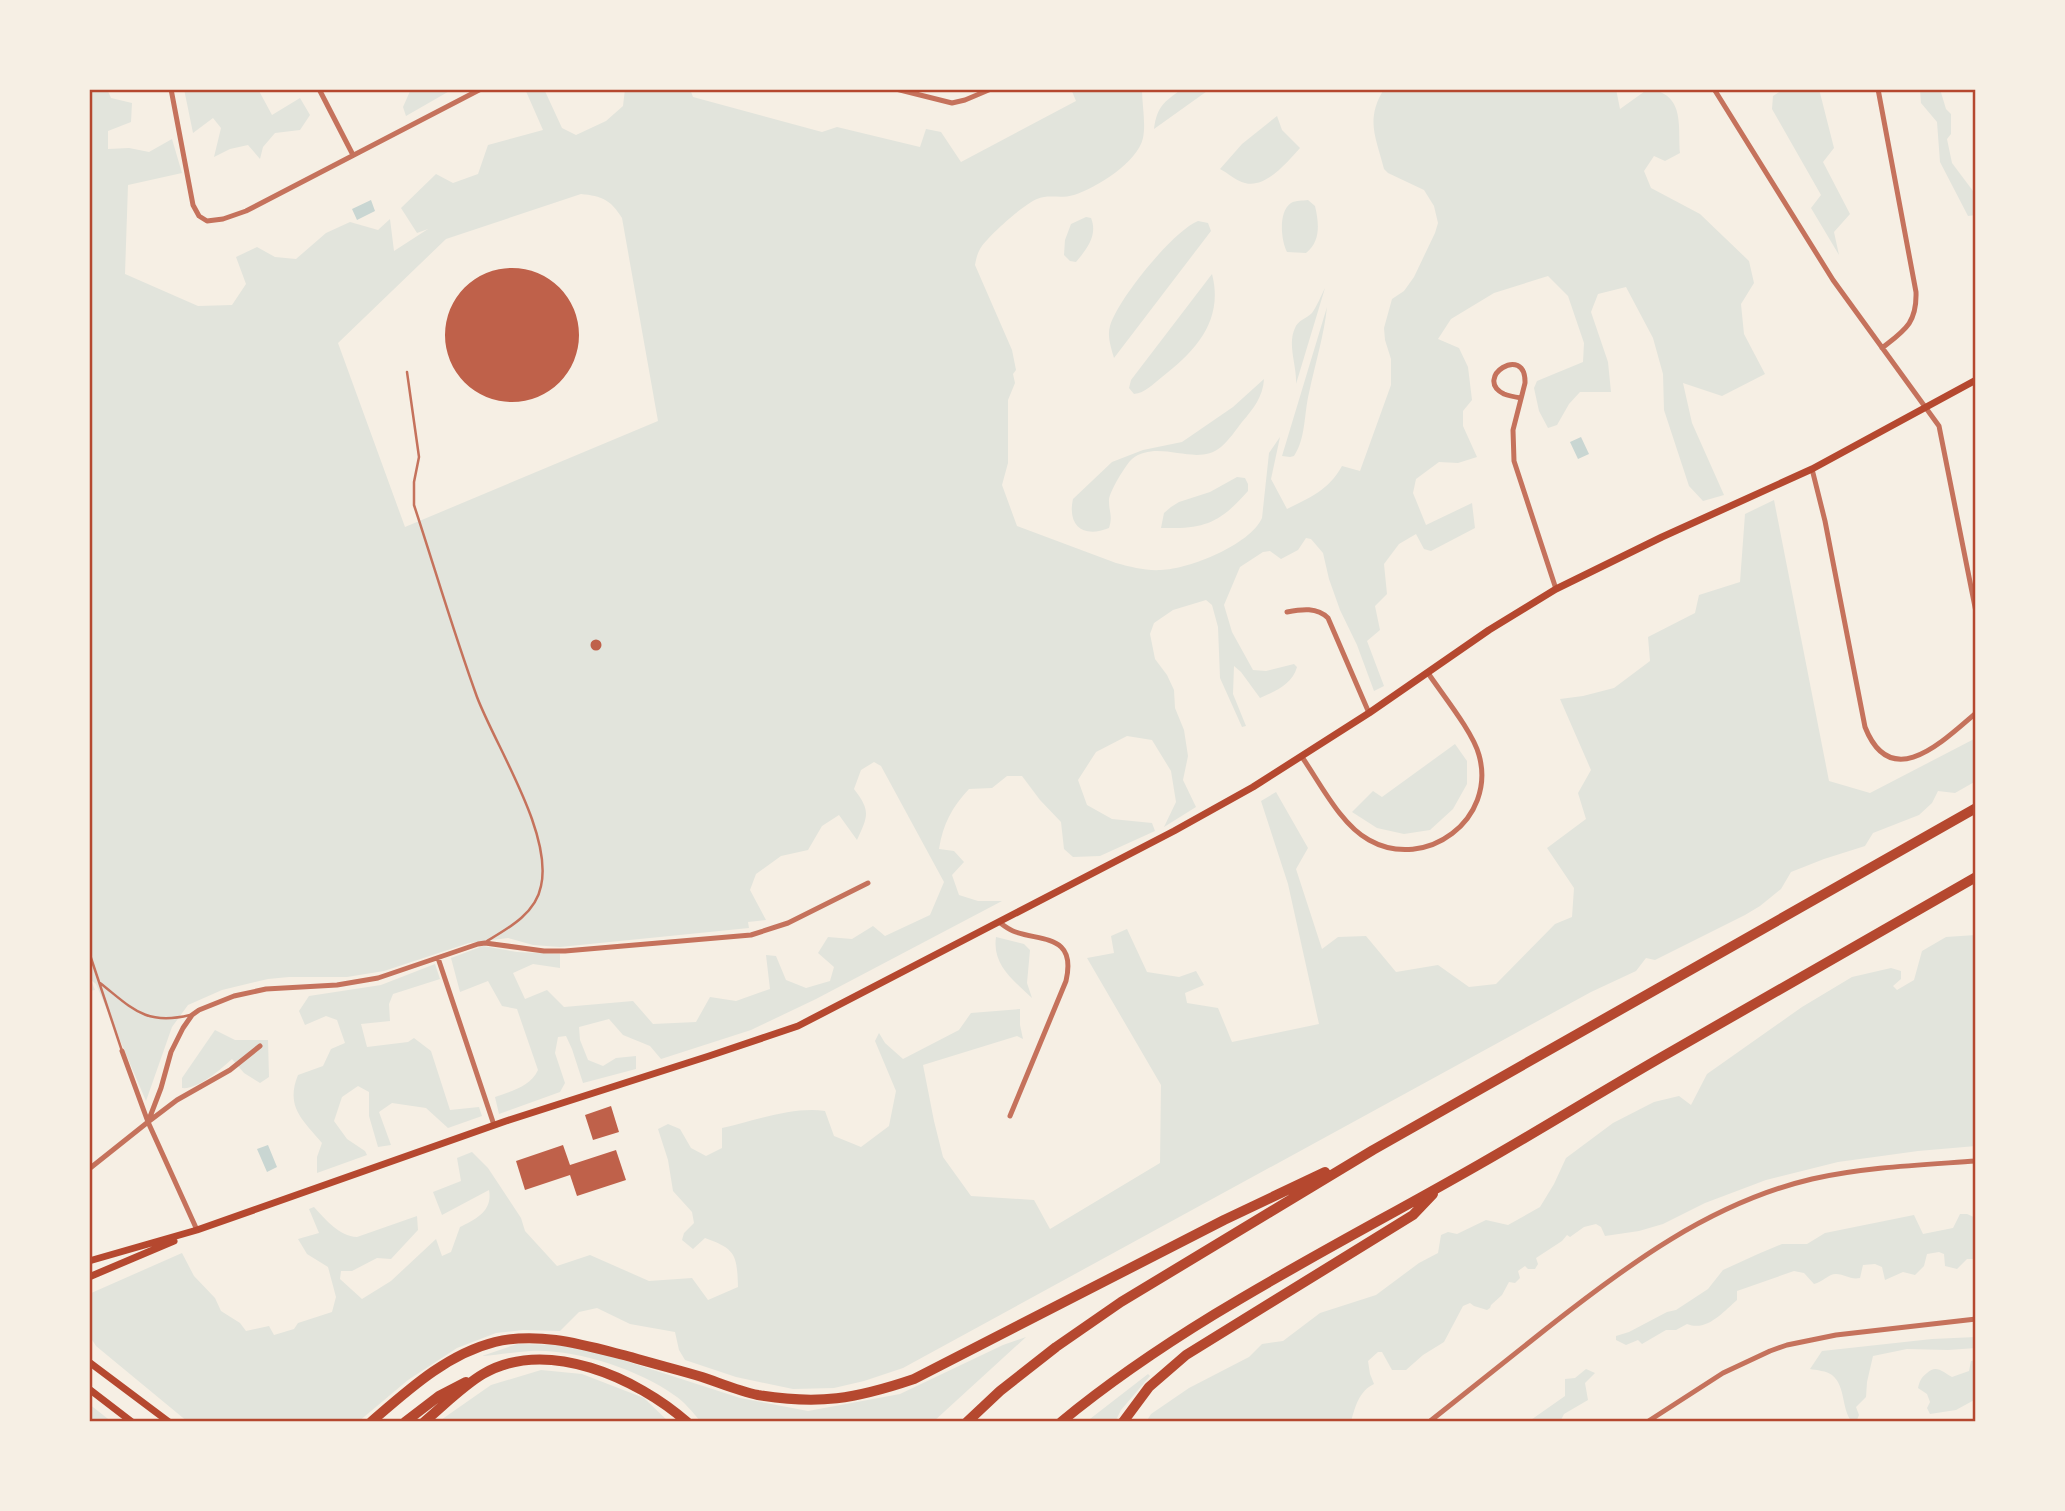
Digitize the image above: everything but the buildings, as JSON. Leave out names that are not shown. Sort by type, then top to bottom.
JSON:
[{"type":"highway","points":[[967,1422],[1000,1391],[1056,1346],[1121,1302],[1373,1150],[1976,808]]},
{"type":"highway","points":[[1061,1422],[1121,1376],[1236,1302],[1976,877]]},
{"type":"highway","points":[[371,1422],[438,1368],[496,1342],[523,1339],[591,1345],[755,1394],[821,1401],[877,1391],[914,1379],[1224,1220],[1373,1150]]},
{"type":"highway","points":[[1123,1422],[1149,1387],[1186,1355],[1413,1214],[1441,1186]]},
{"type":"highway","points":[[405,1422],[439,1396],[482,1375],[507,1364],[533,1360],[564,1361],[588,1366],[634,1385],[687,1422]]},
{"type":"highway","points":[[424,1422],[482,1375]]},
{"type":"main road","points":[[89,1261],[197,1230],[494,1125],[787,1030],[1197,819],[1302,757],[1489,630],[1556,589],[1812,469],[1976,380]]},
{"type":"main road","points":[[89,1277],[197,1230]]},
{"type":"main road","points":[[90,1362],[169,1422]]},
{"type":"main road","points":[[89,1389],[132,1422]]},
{"type":"street","points":[[171,89],[193,205],[199,216],[207,221],[246,211],[481,89]]},
{"type":"street","points":[[319,89],[354,155]]},
{"type":"street","points":[[896,89],[952,103],[990,89]]},
{"type":"street","points":[[1714,89],[1813,250],[1939,426],[1976,612]]},
{"type":"street","points":[[1878,89],[1916,292],[1914,315],[1905,330],[1882,348]]},
{"type":"street","points":[[1521,398],[1506,395],[1497,389],[1495,379],[1503,366],[1513,364],[1524,373],[1525,383],[1513,430],[1514,461],[1556,589]]},
{"type":"street","points":[[1812,469],[1825,521],[1865,727],[1876,748],[1894,760],[1915,757],[1938,744],[1976,713]]},
{"type":"street","points":[[1287,612],[1313,610],[1322,612],[1328,618],[1369,713]]},
{"type":"street","points":[[1302,757],[1345,820],[1366,839],[1387,848],[1410,850],[1431,846],[1447,838],[1464,824],[1476,804],[1482,767],[1475,743],[1428,673]]},
{"type":"street","points":[[148,1122],[171,1052],[192,1015],[213,1004],[278,987],[357,982],[378,978],[485,943],[565,951],[667,944],[751,934],[788,923],[868,883]]},
{"type":"street","points":[[999,922],[1016,932],[1051,940],[1060,947],[1068,964],[1066,981],[1010,1116]]},
{"type":"street","points":[[438,958],[494,1125]]},
{"type":"street","points":[[89,1169],[177,1100],[230,1069],[260,1046]]},
{"type":"street","points":[[122,1051],[148,1122],[197,1230]]},
{"type":"street","points":[[1429,1422],[1599,1287],[1645,1254],[1709,1218],[1756,1197],[1810,1180],[1880,1168],[1976,1161]]},
{"type":"street","points":[[1647,1422],[1723,1373],[1770,1350],[1836,1335],[1976,1319]]},
{"type":"lane","points":[[407,372],[419,457],[414,482],[414,505],[476,693],[529,810],[543,861],[541,888],[530,908],[517,923],[485,943]]},
{"type":"lane","points":[[90,954],[122,1051]]},
{"type":"lane","points":[[100,983],[130,1008],[142,1014],[154,1018],[192,1015]]},
{"type":"shaded area","points":[[89,89],[107,89],[111,98],[132,103],[131,122],[108,131],[108,149],[129,148],[149,152],[172,139],[182,173],[128,185],[125,274],[198,306],[232,305],[246,284],[236,257],[257,247],[275,257],[296,259],[326,233],[350,222],[378,230],[390,219],[394,251],[428,229],[417,233],[401,208],[436,174],[453,183],[478,174],[488,145],[543,130],[525,89],[544,89],[562,128],[576,135],[606,121],[623,106],[625,89],[690,89],[693,97],[822,132],[837,127],[920,147],[926,129],[941,132],[961,162],[1076,101],[1071,89],[1142,89],[1143,138],[1140,147],[1125,165],[1083,192],[1031,202],[984,244],[975,265],[1012,350],[1016,370],[1013,374],[1015,383],[1008,400],[1008,463],[1002,485],[1017,526],[1116,563],[1155,570],[1173,569],[1218,554],[1255,528],[1262,518],[1269,453],[1280,437],[1271,479],[1287,509],[1325,487],[1342,466],[1360,471],[1391,385],[1391,359],[1384,328],[1392,299],[1404,291],[1414,277],[1438,223],[1434,206],[1424,190],[1384,169],[1375,138],[1374,119],[1378,100],[1384,89],[1616,89],[1620,109],[1648,89],[1660,92],[1674,104],[1679,121],[1680,153],[1665,161],[1654,156],[1644,171],[1651,188],[1700,214],[1749,261],[1754,283],[1741,304],[1744,334],[1765,374],[1722,396],[1683,383],[1692,423],[1724,495],[1703,501],[1689,486],[1664,410],[1663,374],[1653,338],[1626,287],[1598,294],[1591,312],[1608,362],[1611,392],[1580,392],[1569,404],[1557,425],[1548,428],[1539,411],[1534,388],[1537,381],[1583,362],[1584,343],[1568,296],[1548,276],[1494,293],[1451,319],[1438,339],[1459,348],[1468,367],[1472,400],[1463,411],[1463,426],[1477,457],[1458,463],[1439,462],[1416,479],[1413,493],[1426,525],[1472,503],[1475,528],[1431,551],[1424,549],[1416,534],[1399,544],[1384,564],[1387,594],[1375,606],[1380,630],[1367,641],[1384,686],[1374,691],[1357,645],[1340,610],[1323,553],[1311,539],[1306,538],[1298,550],[1281,559],[1270,551],[1263,552],[1240,567],[1224,605],[1232,632],[1253,670],[1266,671],[1294,664],[1297,667],[1287,683],[1260,698],[1234,666],[1233,694],[1246,726],[1242,727],[1220,678],[1218,627],[1212,605],[1206,600],[1173,610],[1154,623],[1150,634],[1155,659],[1174,690],[1175,708],[1184,730],[1188,756],[1183,780],[1196,807],[1164,827],[1176,802],[1171,771],[1152,740],[1127,736],[1096,752],[1078,780],[1087,805],[1112,819],[1152,823],[1155,831],[1100,856],[1073,857],[1064,849],[1061,822],[1022,776],[1007,776],[992,788],[969,789],[949,816],[939,849],[954,851],[964,862],[952,875],[959,895],[978,901],[1002,901],[816,999],[751,1030],[661,1059],[650,1046],[623,1035],[609,1019],[579,1027],[580,1040],[588,1060],[603,1066],[616,1058],[636,1056],[636,1069],[583,1083],[566,1036],[558,1037],[555,1053],[565,1083],[560,1092],[499,1114],[495,1097],[530,1081],[538,1070],[517,1009],[502,1006],[488,981],[460,992],[451,958],[483,946],[517,952],[560,954],[560,968],[533,964],[513,973],[525,999],[547,990],[564,1007],[633,1001],[653,1024],[696,1022],[710,997],[736,1001],[770,989],[766,955],[776,956],[786,980],[806,988],[830,981],[834,967],[818,953],[828,937],[852,939],[873,926],[885,936],[930,915],[944,882],[881,766],[874,762],[861,770],[854,789],[866,814],[857,840],[839,815],[822,826],[808,850],[781,856],[756,874],[750,890],[766,920],[748,922],[749,928],[560,947],[533,945],[508,938],[469,943],[384,971],[347,977],[268,979],[222,990],[188,1005],[172,1027],[146,1101],[96,984],[91,980],[95,990],[89,991]],"holes":[[[581,194],[610,203],[622,218],[658,421],[405,527],[338,343],[446,239]]]},
{"type":"shaded area","points":[[184,89],[258,89],[272,115],[300,98],[310,115],[300,130],[275,133],[263,147],[260,159],[248,145],[230,149],[214,157],[221,128],[213,118],[193,133]]},
{"type":"shaded area","points":[[411,89],[453,89],[406,116],[403,107]]},
{"type":"shaded area","points":[[1182,89],[1210,89],[1154,129],[1162,105]]},
{"type":"shaded area","points":[[1784,89],[1819,89],[1834,148],[1823,162],[1850,214],[1834,232],[1839,255],[1811,208],[1821,195],[1772,109],[1773,96]]},
{"type":"shaded area","points":[[1920,89],[1940,89],[1946,109],[1951,114],[1951,134],[1947,139],[1952,163],[1976,195],[1976,215],[1968,216],[1940,162],[1937,122],[1921,103]]},
{"type":"shaded area","points":[[1277,116],[1282,130],[1300,148],[1283,166],[1268,178],[1253,184],[1242,182],[1220,169],[1242,144]]},
{"type":"shaded area","points":[[371,200],[375,211],[357,220],[352,209]]},
{"type":"shaded area","points":[[1308,200],[1315,206],[1317,219],[1318,231],[1314,243],[1306,253],[1287,252],[1282,234],[1284,213],[1291,203]]},
{"type":"shaded area","points":[[1086,217],[1091,218],[1093,224],[1090,242],[1076,262],[1070,261],[1064,255],[1065,240],[1071,224]]},
{"type":"shaded area","points":[[1198,221],[1208,223],[1211,231],[1114,358],[1109,330],[1115,314],[1161,251],[1187,227]]},
{"type":"shaded area","points":[[1212,274],[1214,306],[1204,333],[1174,367],[1149,388],[1134,394],[1129,388],[1131,380]]},
{"type":"shaded area","points":[[1325,288],[1296,384],[1292,348],[1295,328],[1312,313]]},
{"type":"shaded area","points":[[1327,307],[1301,441],[1294,456],[1282,456]]},
{"type":"shaded area","points":[[1264,379],[1257,402],[1221,447],[1200,455],[1154,451],[1143,453],[1129,462],[1111,492],[1109,528],[1085,531],[1075,523],[1073,499],[1112,462],[1143,450],[1182,442],[1233,407]]},
{"type":"shaded area","points":[[1581,437],[1589,454],[1578,459],[1570,442]]},
{"type":"shaded area","points":[[1237,477],[1245,478],[1248,491],[1228,511],[1200,525],[1161,528],[1164,513],[1171,507],[1210,492]]},
{"type":"shaded area","points":[[1774,500],[1829,781],[1870,793],[1976,738],[1976,781],[1955,793],[1938,791],[1932,803],[1919,815],[1873,833],[1865,846],[1791,872],[1781,889],[1745,915],[1655,960],[1646,958],[1636,971],[1591,992],[903,1368],[834,1388],[793,1389],[736,1377],[685,1360],[679,1350],[675,1332],[630,1324],[597,1308],[579,1312],[560,1331],[523,1330],[496,1333],[457,1348],[408,1380],[358,1422],[188,1422],[96,1346],[89,1335],[89,1294],[182,1253],[194,1276],[215,1298],[221,1311],[240,1323],[246,1331],[269,1326],[274,1335],[294,1329],[298,1323],[332,1312],[336,1297],[328,1267],[307,1254],[298,1239],[319,1233],[309,1209],[314,1207],[344,1234],[357,1237],[417,1216],[418,1230],[391,1259],[377,1258],[352,1271],[341,1271],[340,1279],[362,1299],[391,1281],[436,1239],[442,1256],[451,1252],[460,1227],[486,1209],[489,1190],[442,1215],[433,1192],[461,1181],[457,1158],[472,1152],[488,1168],[521,1218],[525,1231],[557,1266],[590,1255],[649,1281],[692,1278],[708,1300],[738,1287],[735,1260],[729,1250],[705,1238],[693,1249],[682,1240],[684,1233],[694,1223],[692,1212],[673,1191],[668,1160],[658,1129],[668,1124],[680,1129],[691,1148],[706,1156],[722,1148],[722,1128],[787,1112],[825,1111],[834,1136],[861,1147],[889,1126],[896,1091],[875,1041],[879,1033],[885,1043],[903,1059],[959,1030],[971,1013],[1020,1009],[1023,1039],[1017,1036],[923,1065],[943,1157],[971,1196],[1034,1200],[1050,1229],[1160,1163],[1161,1085],[1087,958],[1114,953],[1111,936],[1127,929],[1147,972],[1179,977],[1196,971],[1204,985],[1185,993],[1187,1003],[1218,1008],[1232,1042],[1319,1024],[1288,884],[1261,801],[1276,792],[1308,848],[1296,869],[1322,949],[1338,937],[1366,936],[1396,972],[1438,965],[1469,987],[1496,984],[1555,924],[1572,917],[1574,888],[1547,848],[1586,819],[1578,793],[1591,770],[1560,699],[1614,688],[1650,661],[1648,637],[1695,613],[1699,595],[1740,582],[1745,514]]},
{"type":"shaded area","points":[[1455,744],[1467,761],[1467,784],[1453,809],[1430,830],[1404,834],[1377,828],[1352,812],[1373,791],[1382,797]]},
{"type":"shaded area","points":[[1976,935],[1976,1146],[1838,1162],[1766,1180],[1705,1203],[1663,1224],[1639,1231],[1605,1236],[1601,1227],[1596,1224],[1584,1227],[1570,1237],[1567,1235],[1536,1258],[1538,1264],[1535,1269],[1525,1266],[1518,1271],[1520,1278],[1515,1283],[1509,1282],[1502,1295],[1487,1310],[1470,1303],[1463,1306],[1444,1342],[1406,1370],[1392,1370],[1382,1352],[1378,1352],[1368,1361],[1374,1384],[1361,1395],[1351,1422],[1343,1422],[1341,1419],[1335,1422],[1146,1422],[1151,1414],[1189,1388],[1249,1357],[1262,1344],[1283,1341],[1320,1313],[1376,1295],[1419,1263],[1438,1253],[1441,1235],[1448,1232],[1457,1234],[1486,1220],[1508,1225],[1540,1207],[1566,1158],[1613,1123],[1654,1102],[1679,1096],[1691,1105],[1707,1074],[1802,1007],[1852,977],[1891,968],[1901,971],[1901,979],[1893,986],[1897,990],[1914,980],[1922,951],[1946,937]]},
{"type":"shaded area","points":[[996,937],[1024,944],[1030,950],[1027,983],[1032,998],[1005,971],[997,956]]},
{"type":"shaded area","points":[[435,964],[440,979],[393,994],[389,1004],[390,1021],[361,1024],[367,1047],[408,1042],[414,1038],[431,1051],[450,1110],[479,1107],[482,1116],[448,1128],[426,1108],[392,1103],[379,1112],[391,1145],[378,1147],[369,1116],[369,1092],[358,1086],[342,1097],[334,1121],[347,1139],[367,1155],[317,1173],[317,1157],[322,1143],[298,1112],[295,1105],[295,1086],[298,1075],[323,1066],[331,1049],[345,1043],[337,1020],[326,1016],[305,1025],[299,1011],[309,996],[381,985]]},
{"type":"shaded area","points":[[215,1030],[235,1040],[268,1040],[269,1077],[260,1083],[244,1073],[232,1059],[201,1083],[182,1088],[182,1078]]},
{"type":"shaded area","points":[[268,1145],[277,1167],[267,1172],[257,1149]]},
{"type":"shaded area","points":[[1960,1214],[1976,1218],[1976,1259],[1967,1259],[1957,1269],[1945,1266],[1944,1254],[1939,1252],[1927,1254],[1924,1266],[1915,1275],[1903,1272],[1885,1280],[1882,1267],[1875,1264],[1863,1265],[1860,1278],[1833,1274],[1814,1284],[1804,1273],[1794,1271],[1737,1291],[1737,1300],[1708,1323],[1694,1326],[1687,1324],[1676,1330],[1666,1330],[1642,1344],[1638,1340],[1626,1345],[1616,1340],[1616,1336],[1676,1310],[1708,1289],[1723,1270],[1782,1244],[1807,1244],[1825,1233],[1914,1215],[1923,1234],[1953,1228]]},
{"type":"shaded area","points":[[1026,1337],[933,1422],[701,1422],[681,1400],[659,1386],[606,1362],[549,1351],[482,1356],[517,1344],[564,1345],[598,1352],[740,1398],[808,1411],[900,1394],[1003,1345]]},
{"type":"shaded area","points":[[1976,1337],[1976,1348],[1907,1349],[1873,1356],[1866,1397],[1856,1407],[1859,1415],[1856,1422],[1852,1422],[1849,1417],[1842,1391],[1832,1375],[1810,1369],[1822,1351]]},
{"type":"shaded area","points":[[1976,1360],[1976,1399],[1956,1410],[1930,1414],[1927,1394],[1918,1388],[1922,1378],[1933,1369],[1952,1377],[1969,1371],[1971,1361]]},
{"type":"shaded area","points":[[1586,1369],[1595,1373],[1585,1383],[1588,1400],[1564,1414],[1560,1422],[1528,1422],[1565,1396],[1565,1379],[1575,1378]]},
{"type":"shaded area","points":[[541,1370],[582,1374],[644,1398],[669,1422],[438,1422],[491,1385]]},
{"type":"shaded area","points":[[1148,1374],[1150,1376],[1121,1410],[1115,1422],[1086,1422]]},
{"type":"shaded area","points":[[89,1404],[112,1422],[89,1422]]}]
